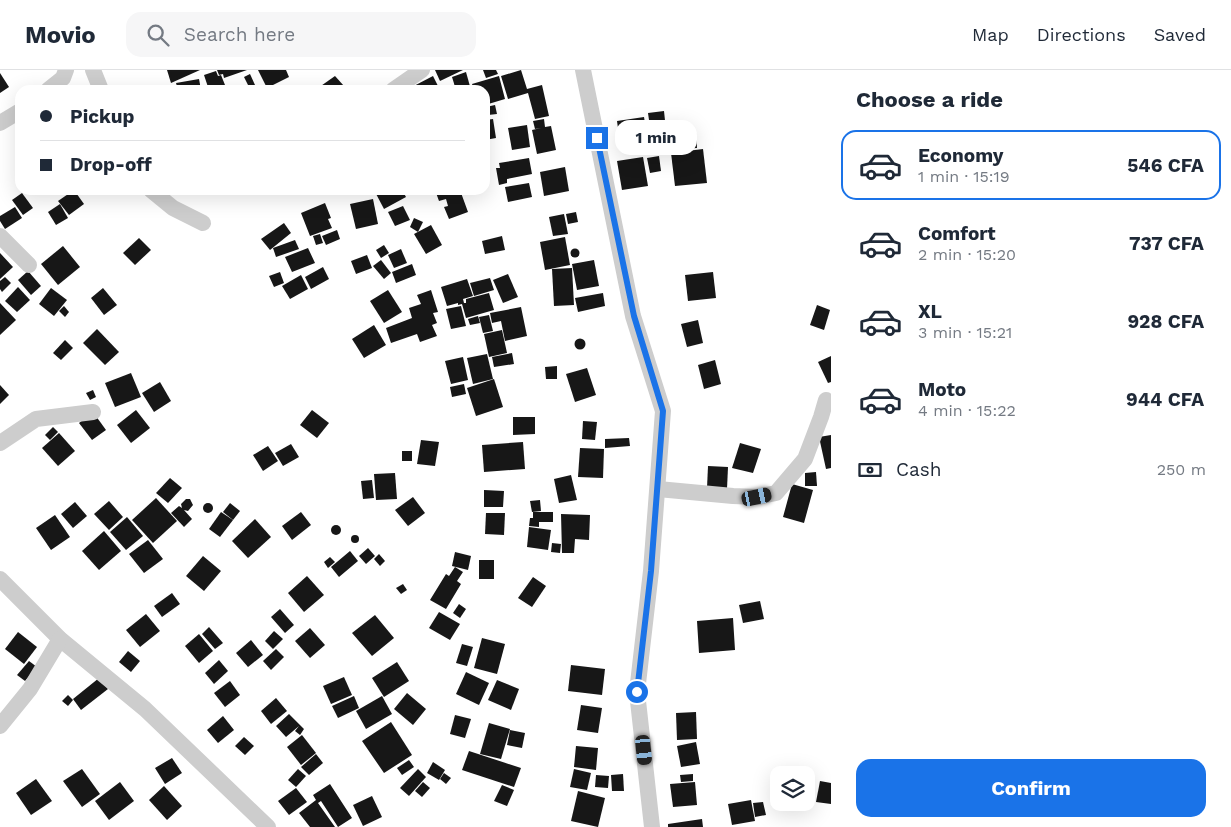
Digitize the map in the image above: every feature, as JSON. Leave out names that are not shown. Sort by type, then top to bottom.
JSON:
[{"type":"street","points":[[54,85],[63,78],[66,70]]},
{"type":"street","points":[[93,70],[99,85]]},
{"type":"street","points":[[400,85],[422,70]]},
{"type":"street","points":[[583,70],[634,316],[663,411],[651,571],[637,692],[652,827]]},
{"type":"street","points":[[0,123],[15,114]]},
{"type":"street","points":[[156,195],[173,208],[203,223]]},
{"type":"street","points":[[0,236],[29,265]]},
{"type":"street","points":[[658,489],[757,497],[776,493],[805,459],[826,400]]},
{"type":"street","points":[[0,443],[36,419],[93,412]]},
{"type":"street","points":[[0,579],[60,639],[145,709],[268,827]]},
{"type":"street","points":[[0,726],[30,689],[60,639]]},
{"type":"building","points":[[167,70],[200,70],[171,83]]},
{"type":"building","points":[[217,70],[247,70],[224,78],[223,74],[219,75]]},
{"type":"building","points":[[258,70],[286,70],[289,77],[273,85],[266,85]]},
{"type":"building","points":[[435,70],[463,70],[440,81]]},
{"type":"building","points":[[483,70],[496,70],[498,74],[486,78]]},
{"type":"building","points":[[521,70],[527,89],[542,85],[549,116],[535,119],[528,93],[508,99],[501,76]]},
{"type":"building","points":[[216,71],[218,76],[221,75],[225,85],[207,85],[204,75]]},
{"type":"building","points":[[466,72],[470,85],[454,85],[452,77]]},
{"type":"building","points":[[0,73],[9,87],[0,93]]},
{"type":"building","points":[[250,74],[255,85],[248,85],[244,77]]},
{"type":"building","points":[[335,76],[343,85],[322,85]]},
{"type":"building","points":[[433,76],[438,85],[416,85]]},
{"type":"building","points":[[499,76],[505,99],[490,104],[490,85],[472,84]]},
{"type":"building","points":[[199,79],[200,85],[177,85],[176,83]]},
{"type":"building","points":[[495,105],[497,114],[490,115],[490,106]]},
{"type":"building","points":[[664,111],[668,149],[665,149],[665,153],[653,154],[652,151],[649,151],[649,146],[621,150],[617,121],[644,117],[648,141],[646,120],[649,120],[648,113]]},
{"type":"building","points":[[490,119],[493,119],[496,138],[490,139]]},
{"type":"building","points":[[544,119],[545,127],[551,126],[556,150],[537,154],[532,130],[541,128],[535,129],[533,121]]},
{"type":"building","points":[[527,125],[530,147],[512,150],[508,128]]},
{"type":"building","points":[[696,133],[697,148],[676,149],[675,134]]},
{"type":"building","points":[[703,149],[707,183],[675,186],[671,153]]},
{"type":"building","points":[[659,156],[661,171],[650,173],[647,158]]},
{"type":"building","points":[[643,157],[648,186],[622,190],[617,161]]},
{"type":"building","points":[[529,158],[532,174],[507,179],[507,183],[499,185],[496,168],[500,168],[499,163]]},
{"type":"building","points":[[565,167],[569,191],[544,196],[540,172]]},
{"type":"building","points":[[529,183],[532,197],[508,202],[505,187]]},
{"type":"building","points":[[19,195],[23,195],[33,208],[23,215],[12,200]]},
{"type":"building","points":[[67,195],[78,195],[84,204],[69,215],[58,201]]},
{"type":"building","points":[[377,195],[405,195],[406,197],[384,209]]},
{"type":"building","points":[[437,195],[462,195],[468,212],[449,219],[444,207],[448,206],[446,199],[439,201]]},
{"type":"building","points":[[373,199],[378,224],[356,229],[350,204]]},
{"type":"building","points":[[325,203],[331,218],[328,219],[332,228],[310,236],[301,213]]},
{"type":"building","points":[[60,204],[68,218],[56,225],[48,212]]},
{"type":"building","points":[[403,206],[410,220],[395,226],[388,212]]},
{"type":"building","points":[[15,207],[22,218],[5,229],[0,221],[0,216]]},
{"type":"building","points":[[576,212],[578,222],[568,224],[566,214]]},
{"type":"building","points":[[564,214],[568,234],[553,236],[549,217]]},
{"type":"building","points":[[414,218],[423,222],[418,232],[410,227]]},
{"type":"building","points":[[284,223],[291,233],[270,250],[261,239]]},
{"type":"building","points":[[431,225],[442,245],[426,254],[414,234]]},
{"type":"building","points":[[337,230],[340,239],[326,245],[322,236]]},
{"type":"building","points":[[320,234],[323,243],[316,245],[313,236]]},
{"type":"building","points":[[502,236],[505,250],[485,254],[482,241]]},
{"type":"building","points":[[565,237],[570,265],[545,270],[540,242]]},
{"type":"building","points":[[139,238],[151,250],[135,265],[123,253]]},
{"type":"building","points":[[295,240],[299,249],[276,257],[273,248]]},
{"type":"building","points":[[384,245],[389,253],[381,258],[376,250]]},
{"type":"building","points":[[63,246],[80,267],[58,285],[41,264]]},
{"type":"building","points":[[308,248],[315,263],[292,272],[285,257]]},
{"type":"building","points":[[575,248],[580,253],[575,258],[570,253]]},
{"type":"building","points":[[401,249],[407,263],[394,268],[388,255]]},
{"type":"building","points":[[0,253],[13,267],[0,279]]},
{"type":"building","points":[[367,255],[372,268],[356,274],[351,261]]},
{"type":"building","points":[[381,260],[391,273],[384,279],[373,266]]},
{"type":"building","points":[[594,260],[599,286],[577,290],[572,264]]},
{"type":"building","points":[[412,264],[416,275],[396,283],[392,272]]},
{"type":"building","points":[[323,267],[329,279],[311,289],[305,277]]},
{"type":"building","points":[[572,268],[574,305],[554,306],[552,269]]},
{"type":"building","points":[[28,271],[41,286],[31,295],[18,280]]},
{"type":"building","points":[[280,272],[284,283],[274,287],[269,276]]},
{"type":"building","points":[[713,272],[716,298],[688,301],[685,275]]},
{"type":"building","points":[[508,274],[518,297],[503,303],[493,280]]},
{"type":"building","points":[[301,275],[308,289],[290,299],[282,286]]},
{"type":"building","points":[[5,277],[11,283],[2,292],[0,281]]},
{"type":"building","points":[[490,278],[494,290],[474,296],[470,283]]},
{"type":"building","points":[[467,279],[473,296],[463,299],[464,303],[466,303],[466,299],[489,293],[494,310],[466,318],[462,304],[458,305],[458,303],[447,306],[441,287]]},
{"type":"building","points":[[18,287],[30,300],[17,312],[5,301]]},
{"type":"building","points":[[51,288],[67,300],[54,316],[39,304]]},
{"type":"building","points":[[103,288],[117,305],[104,315],[91,298]]},
{"type":"building","points":[[388,290],[402,312],[384,323],[370,301]]},
{"type":"building","points":[[431,290],[438,312],[433,313],[437,323],[432,325],[437,336],[420,342],[417,334],[391,343],[386,328],[412,318],[409,308],[421,304],[417,295]]},
{"type":"building","points":[[603,293],[605,306],[578,312],[575,298]]},
{"type":"building","points":[[0,303],[16,320],[0,335]]},
{"type":"building","points":[[817,305],[830,310],[824,330],[810,325]]},
{"type":"building","points":[[64,306],[69,312],[65,317],[59,311]]},
{"type":"building","points":[[461,306],[466,326],[451,329],[446,309]]},
{"type":"building","points":[[521,307],[527,336],[505,341],[501,321],[492,323],[490,313]]},
{"type":"building","points":[[489,315],[493,331],[483,333],[479,317]]},
{"type":"building","points":[[478,316],[480,323],[470,325],[468,319]]},
{"type":"building","points":[[698,320],[703,343],[687,347],[681,324]]},
{"type":"building","points":[[374,325],[386,345],[364,358],[352,339]]},
{"type":"building","points":[[97,329],[119,352],[105,365],[83,343]]},
{"type":"building","points":[[502,330],[507,353],[489,357],[484,334]]},
{"type":"building","points":[[578,339],[582,339],[585,344],[584,348],[578,349],[575,346],[575,342]]},
{"type":"building","points":[[65,340],[73,348],[61,360],[53,353]]},
{"type":"building","points":[[512,353],[514,364],[494,367],[492,357]]},
{"type":"building","points":[[487,354],[493,379],[473,384],[467,358]]},
{"type":"building","points":[[831,356],[831,382],[828,383],[818,362]]},
{"type":"building","points":[[463,357],[468,380],[451,384],[445,361]]},
{"type":"building","points":[[715,360],[721,384],[704,389],[698,365]]},
{"type":"building","points":[[557,366],[557,379],[546,379],[545,367]]},
{"type":"building","points":[[587,368],[596,395],[575,402],[566,374]]},
{"type":"building","points":[[131,373],[141,397],[115,407],[105,383]]},
{"type":"building","points":[[494,379],[503,407],[476,416],[467,388]]},
{"type":"building","points":[[160,382],[171,401],[154,412],[142,393]]},
{"type":"building","points":[[464,384],[466,394],[452,397],[450,387]]},
{"type":"building","points":[[0,385],[9,395],[0,404]]},
{"type":"building","points":[[93,390],[96,397],[90,400],[86,393]]},
{"type":"building","points":[[136,410],[150,428],[131,443],[117,425]]},
{"type":"building","points":[[312,410],[329,423],[317,438],[300,425]]},
{"type":"building","points":[[93,412],[106,430],[92,440],[79,423]]},
{"type":"building","points":[[513,417],[535,417],[535,434],[513,435]]},
{"type":"building","points":[[583,421],[597,422],[595,440],[582,439]]},
{"type":"building","points":[[53,427],[58,432],[50,440],[45,435]]},
{"type":"building","points":[[59,433],[75,451],[58,466],[42,448]]},
{"type":"building","points":[[831,435],[831,468],[826,469],[819,437]]},
{"type":"building","points":[[629,438],[630,446],[605,448],[605,439]]},
{"type":"building","points":[[421,440],[439,442],[435,466],[417,464]]},
{"type":"building","points":[[523,442],[525,469],[484,472],[482,445]]},
{"type":"building","points":[[740,443],[761,449],[753,473],[732,468]]},
{"type":"building","points":[[291,444],[299,457],[283,466],[275,453]]},
{"type":"building","points":[[268,446],[278,461],[263,471],[253,455]]},
{"type":"building","points":[[580,448],[604,449],[603,478],[578,477]]},
{"type":"building","points":[[402,451],[412,451],[412,461],[402,461]]},
{"type":"building","points":[[708,466],[728,467],[727,489],[707,488]]},
{"type":"building","points":[[816,472],[817,486],[805,486],[805,473]]},
{"type":"building","points":[[395,473],[397,499],[376,500],[374,474]]},
{"type":"building","points":[[571,475],[577,500],[559,503],[554,479]]},
{"type":"building","points":[[170,478],[182,488],[168,503],[156,493]]},
{"type":"building","points":[[372,480],[374,498],[363,499],[361,481]]},
{"type":"building","points":[[792,484],[813,490],[804,523],[783,517]]},
{"type":"building","points":[[484,490],[504,491],[503,507],[484,507]]},
{"type":"building","points":[[413,497],[425,513],[408,526],[395,510]]},
{"type":"building","points":[[156,498],[177,521],[153,543],[132,520]]},
{"type":"building","points":[[186,499],[190,499],[193,505],[188,511],[184,510],[192,519],[184,527],[171,513],[179,506],[182,508],[181,504]]},
{"type":"building","points":[[540,500],[541,511],[532,512],[530,501]]},
{"type":"building","points":[[109,501],[123,517],[109,530],[94,514]]},
{"type":"building","points":[[75,502],[87,516],[73,528],[61,514]]},
{"type":"building","points":[[206,503],[210,503],[213,508],[212,512],[206,513],[203,510],[203,506]]},
{"type":"building","points":[[230,503],[240,511],[233,520],[223,512]]},
{"type":"building","points":[[221,512],[233,520],[220,537],[209,529]]},
{"type":"building","points":[[301,512],[311,525],[292,540],[282,526]]},
{"type":"building","points":[[533,512],[553,512],[553,522],[539,522],[539,527],[529,526],[530,518],[533,518]]},
{"type":"building","points":[[486,513],[505,513],[504,535],[485,534]]},
{"type":"building","points":[[561,514],[590,515],[589,540],[575,539],[574,553],[562,553]]},
{"type":"building","points":[[55,515],[70,537],[51,550],[36,528]]},
{"type":"building","points":[[127,517],[143,536],[126,550],[110,532]]},
{"type":"building","points":[[255,519],[271,537],[248,558],[232,541]]},
{"type":"building","points":[[334,525],[338,525],[341,530],[340,534],[334,535],[331,532],[331,528]]},
{"type":"building","points":[[529,527],[551,530],[548,550],[527,547]]},
{"type":"building","points":[[104,531],[121,551],[99,570],[82,551]]},
{"type":"building","points":[[355,535],[359,539],[355,543],[351,539]]},
{"type":"building","points":[[148,540],[163,559],[144,573],[129,554]]},
{"type":"building","points":[[552,543],[561,544],[560,553],[551,552]]},
{"type":"building","points":[[368,548],[375,556],[366,564],[359,556]]},
{"type":"building","points":[[350,551],[358,561],[339,577],[331,567]]},
{"type":"building","points":[[455,552],[471,556],[468,570],[452,566]]},
{"type":"building","points":[[379,554],[385,561],[380,566],[374,559]]},
{"type":"building","points":[[203,556],[221,571],[204,591],[186,576]]},
{"type":"building","points":[[330,557],[335,562],[328,568],[324,562]]},
{"type":"building","points":[[479,560],[494,560],[494,579],[479,579]]},
{"type":"building","points":[[455,567],[463,572],[457,581],[461,584],[446,609],[430,600],[446,574],[449,576]]},
{"type":"building","points":[[307,576],[324,595],[304,612],[288,593]]},
{"type":"building","points":[[533,577],[546,586],[532,607],[518,598]]},
{"type":"building","points":[[403,584],[407,590],[401,594],[396,588]]},
{"type":"building","points":[[172,593],[180,604],[162,617],[154,606]]},
{"type":"building","points":[[760,601],[764,619],[743,623],[739,605]]},
{"type":"building","points":[[459,604],[466,609],[460,618],[453,613]]},
{"type":"building","points":[[280,609],[294,625],[285,633],[271,617]]},
{"type":"building","points":[[439,612],[460,624],[450,640],[429,628]]},
{"type":"building","points":[[146,614],[160,631],[140,647],[126,630]]},
{"type":"building","points":[[375,615],[394,638],[372,656],[352,633]]},
{"type":"building","points":[[733,618],[735,650],[699,653],[697,621]]},
{"type":"building","points":[[209,627],[223,643],[215,649],[202,634]]},
{"type":"building","points":[[310,628],[325,645],[310,658],[295,641]]},
{"type":"building","points":[[274,631],[283,639],[273,649],[265,641]]},
{"type":"building","points":[[18,632],[37,647],[24,664],[5,649]]},
{"type":"building","points":[[199,634],[213,651],[199,663],[185,646]]},
{"type":"building","points":[[482,638],[505,644],[497,674],[474,668]]},
{"type":"building","points":[[251,640],[263,655],[248,667],[236,653]]},
{"type":"building","points":[[462,644],[473,647],[467,666],[456,663]]},
{"type":"building","points":[[276,649],[284,657],[271,670],[263,661]]},
{"type":"building","points":[[128,651],[140,661],[131,672],[119,662]]},
{"type":"building","points":[[219,660],[228,671],[214,684],[205,673]]},
{"type":"building","points":[[29,661],[37,667],[25,681],[17,675]]},
{"type":"building","points":[[397,662],[409,681],[384,697],[372,678]]},
{"type":"building","points":[[571,665],[605,669],[602,695],[568,691]]},
{"type":"building","points":[[466,672],[489,683],[479,705],[456,694]]},
{"type":"building","points":[[344,677],[352,695],[331,704],[323,686]]},
{"type":"building","points":[[99,678],[108,689],[81,710],[73,699]]},
{"type":"building","points":[[497,680],[519,689],[511,710],[488,700]]},
{"type":"building","points":[[230,681],[240,695],[225,707],[214,693]]},
{"type":"building","points":[[407,693],[426,709],[413,725],[394,709]]},
{"type":"building","points":[[68,695],[73,700],[68,706],[62,701]]},
{"type":"building","points":[[354,696],[359,708],[338,718],[332,706]]},
{"type":"building","points":[[382,696],[392,714],[366,729],[356,711]]},
{"type":"building","points":[[276,698],[287,711],[271,724],[261,711]]},
{"type":"building","points":[[581,705],[602,708],[598,733],[577,730]]},
{"type":"building","points":[[696,712],[697,739],[677,740],[676,713]]},
{"type":"building","points":[[289,714],[304,729],[300,735],[295,731],[299,726],[286,737],[276,726]]},
{"type":"building","points":[[455,715],[471,719],[465,738],[450,734]]},
{"type":"building","points":[[223,716],[234,730],[218,743],[207,730]]},
{"type":"building","points":[[391,722],[412,755],[384,773],[362,741]]},
{"type":"building","points":[[489,723],[510,729],[501,759],[480,754]]},
{"type":"building","points":[[510,730],[525,733],[522,748],[507,745]]},
{"type":"building","points":[[302,735],[316,753],[301,765],[287,747]]},
{"type":"building","points":[[244,737],[254,746],[245,755],[235,746]]},
{"type":"building","points":[[696,742],[700,764],[681,767],[677,746]]},
{"type":"building","points":[[576,746],[598,748],[596,770],[574,767]]},
{"type":"building","points":[[469,751],[521,768],[514,787],[462,770]]},
{"type":"building","points":[[316,754],[323,763],[309,775],[301,767]]},
{"type":"building","points":[[172,758],[182,773],[165,784],[155,768]]},
{"type":"building","points":[[409,760],[414,767],[402,775],[397,768]]},
{"type":"building","points":[[433,762],[445,770],[439,780],[427,773]]},
{"type":"building","points":[[82,769],[100,794],[82,807],[63,781]]},
{"type":"building","points":[[298,769],[306,776],[296,787],[288,780]]},
{"type":"building","points":[[418,769],[426,777],[409,796],[400,788]]},
{"type":"building","points":[[574,769],[591,773],[587,790],[570,787]]},
{"type":"building","points":[[444,773],[451,778],[446,784],[440,779]]},
{"type":"building","points":[[623,774],[624,791],[612,791],[611,775]]},
{"type":"building","points":[[693,774],[693,781],[681,782],[680,775]]},
{"type":"building","points":[[596,775],[609,776],[608,788],[595,787]]},
{"type":"building","points":[[36,779],[52,801],[31,815],[16,793]]},
{"type":"building","points":[[820,781],[831,783],[831,804],[816,802]]},
{"type":"building","points":[[120,782],[134,801],[109,820],[95,801]]},
{"type":"building","points":[[423,782],[430,788],[422,797],[415,791]]},
{"type":"building","points":[[695,782],[697,805],[673,807],[670,784]]},
{"type":"building","points":[[330,784],[352,818],[338,827],[321,801],[318,803],[335,827],[310,827],[299,813],[316,800],[313,795]]},
{"type":"building","points":[[502,785],[514,790],[507,806],[494,801]]},
{"type":"building","points":[[164,786],[182,806],[167,820],[149,800]]},
{"type":"building","points":[[296,788],[307,802],[289,815],[278,801]]},
{"type":"building","points":[[578,791],[605,798],[598,827],[571,821]]},
{"type":"building","points":[[372,796],[382,817],[363,826],[353,805]]},
{"type":"building","points":[[751,800],[755,821],[732,825],[728,804]]},
{"type":"building","points":[[763,802],[766,815],[755,817],[753,803]]},
{"type":"building","points":[[702,819],[703,827],[668,827],[668,824]]},
{"type":"route","points":[[597,138],[634,316],[663,411],[651,571],[637,692]]}]
